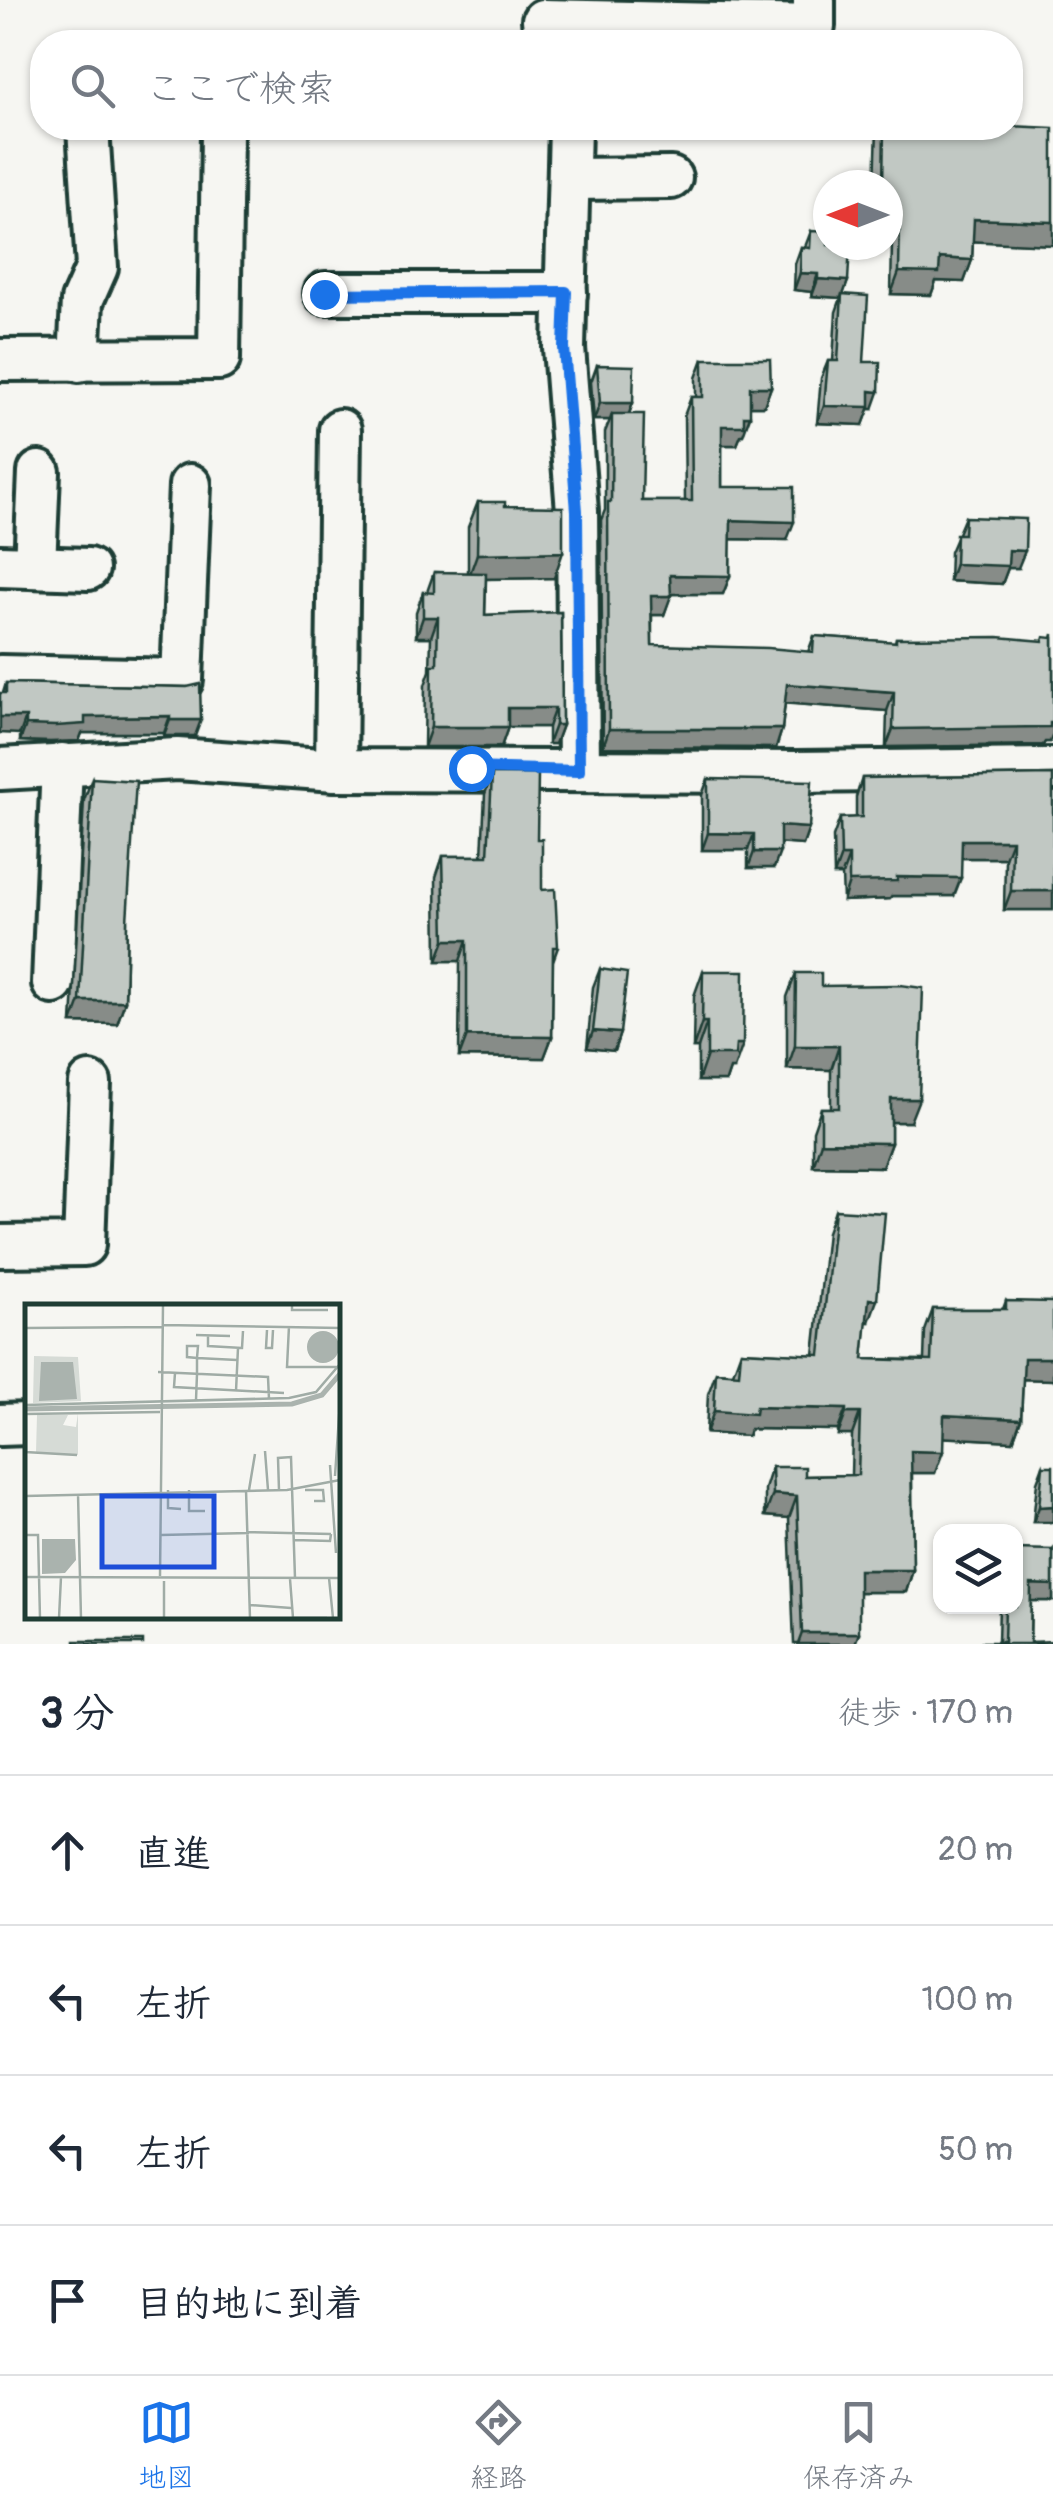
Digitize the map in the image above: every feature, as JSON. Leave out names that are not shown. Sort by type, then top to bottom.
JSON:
[{"type":"street","points":[[543,21],[814,26],[814,0]]},
{"type":"street","points":[[79,361],[82,301],[97,268],[89,140]]},
{"type":"street","points":[[0,360],[218,359],[222,140]]},
{"type":"street","points":[[570,140],[564,348],[577,511],[579,771]]},
{"type":"street","points":[[570,179],[671,178]]},
{"type":"street","points":[[324,294],[566,292]]},
{"type":"street","points":[[336,770],[340,430]]},
{"type":"street","points":[[39,472],[17,566],[88,569]]},
{"type":"street","points":[[0,676],[182,680],[190,485]]},
{"type":"street","points":[[0,768],[177,759],[336,770],[1053,768]]},
{"type":"street","points":[[52,982],[62,764]]},
{"type":"street","points":[[0,1246],[84,1245],[90,1084]]},
{"type":"building","points":[[1023,127],[1053,128],[1053,222],[974,219],[972,260],[940,258],[939,273],[899,272],[899,260],[903,260],[903,170],[883,170],[884,140],[1023,140]]},
{"type":"building","points":[[813,231],[813,260],[849,260],[848,281],[800,273],[801,247],[810,248]]},
{"type":"building","points":[[842,294],[868,296],[864,362],[880,362],[879,392],[870,391],[870,407],[824,406],[828,361],[838,361]]},
{"type":"building","points":[[703,359],[770,359],[771,387],[750,387],[750,416],[744,416],[744,426],[722,426],[722,487],[794,487],[794,522],[731,520],[730,576],[670,575],[671,596],[651,596],[652,645],[813,652],[814,636],[896,642],[896,638],[1053,638],[1050,727],[893,729],[894,692],[787,684],[782,729],[609,729],[608,502],[612,414],[644,414],[642,501],[692,501],[691,397],[703,397]]},
{"type":"building","points":[[597,365],[634,366],[633,403],[600,403]]},
{"type":"building","points":[[478,502],[563,507],[563,552],[477,554]]},
{"type":"building","points":[[965,517],[1026,519],[1025,551],[1009,550],[1008,566],[955,564],[956,534],[964,534]]},
{"type":"building","points":[[434,572],[486,573],[485,615],[561,612],[562,725],[555,725],[555,708],[508,708],[508,727],[431,727],[438,617],[423,617],[423,592],[434,593]]},
{"type":"building","points":[[6,683],[187,687],[200,684],[201,720],[170,720],[170,716],[85,717],[85,724],[26,725],[26,717],[0,717],[0,693],[6,693]]},
{"type":"building","points":[[492,774],[538,774],[537,839],[542,839],[542,890],[555,889],[558,947],[553,947],[552,1037],[467,1036],[467,940],[445,940],[443,856],[488,856]]},
{"type":"building","points":[[1053,775],[1053,891],[1011,891],[1012,840],[962,840],[961,878],[897,877],[897,881],[849,882],[849,856],[841,856],[840,818],[862,817],[862,778]]},
{"type":"building","points":[[92,778],[136,781],[125,1001],[80,1001]]},
{"type":"building","points":[[708,779],[812,781],[809,828],[780,826],[780,852],[754,852],[754,834],[708,833]]},
{"type":"building","points":[[600,969],[627,973],[620,1033],[593,1031]]},
{"type":"building","points":[[703,971],[744,971],[743,1044],[736,1044],[735,1055],[707,1055],[707,1022],[702,1022]]},
{"type":"building","points":[[796,973],[821,973],[821,986],[923,988],[919,1099],[891,1099],[891,1143],[821,1142],[821,1108],[839,1108],[839,1046],[795,1046]]},
{"type":"building","points":[[835,1210],[885,1213],[877,1300],[869,1299],[863,1359],[931,1361],[933,1309],[1006,1309],[1006,1301],[1053,1302],[1053,1358],[1024,1358],[1021,1419],[944,1415],[943,1452],[911,1451],[913,1570],[859,1570],[859,1633],[802,1633],[797,1496],[773,1494],[772,1467],[805,1467],[805,1476],[858,1475],[860,1413],[846,1413],[846,1409],[756,1407],[755,1414],[714,1411],[716,1372],[739,1374],[741,1351],[820,1355]]},
{"type":"building","points":[[1043,1466],[1053,1466],[1053,1506],[1039,1507]]},
{"type":"building","points":[[1023,1549],[1053,1550],[1053,1585],[1031,1584],[1030,1642],[1053,1644],[982,1644],[1004,1642],[1005,1614],[1023,1614]]},
{"type":"building","points":[[143,1641],[143,1644],[75,1644]]},
{"type":"route","points":[[324,294],[566,292],[564,348],[577,511],[579,771],[471,768]]}]
